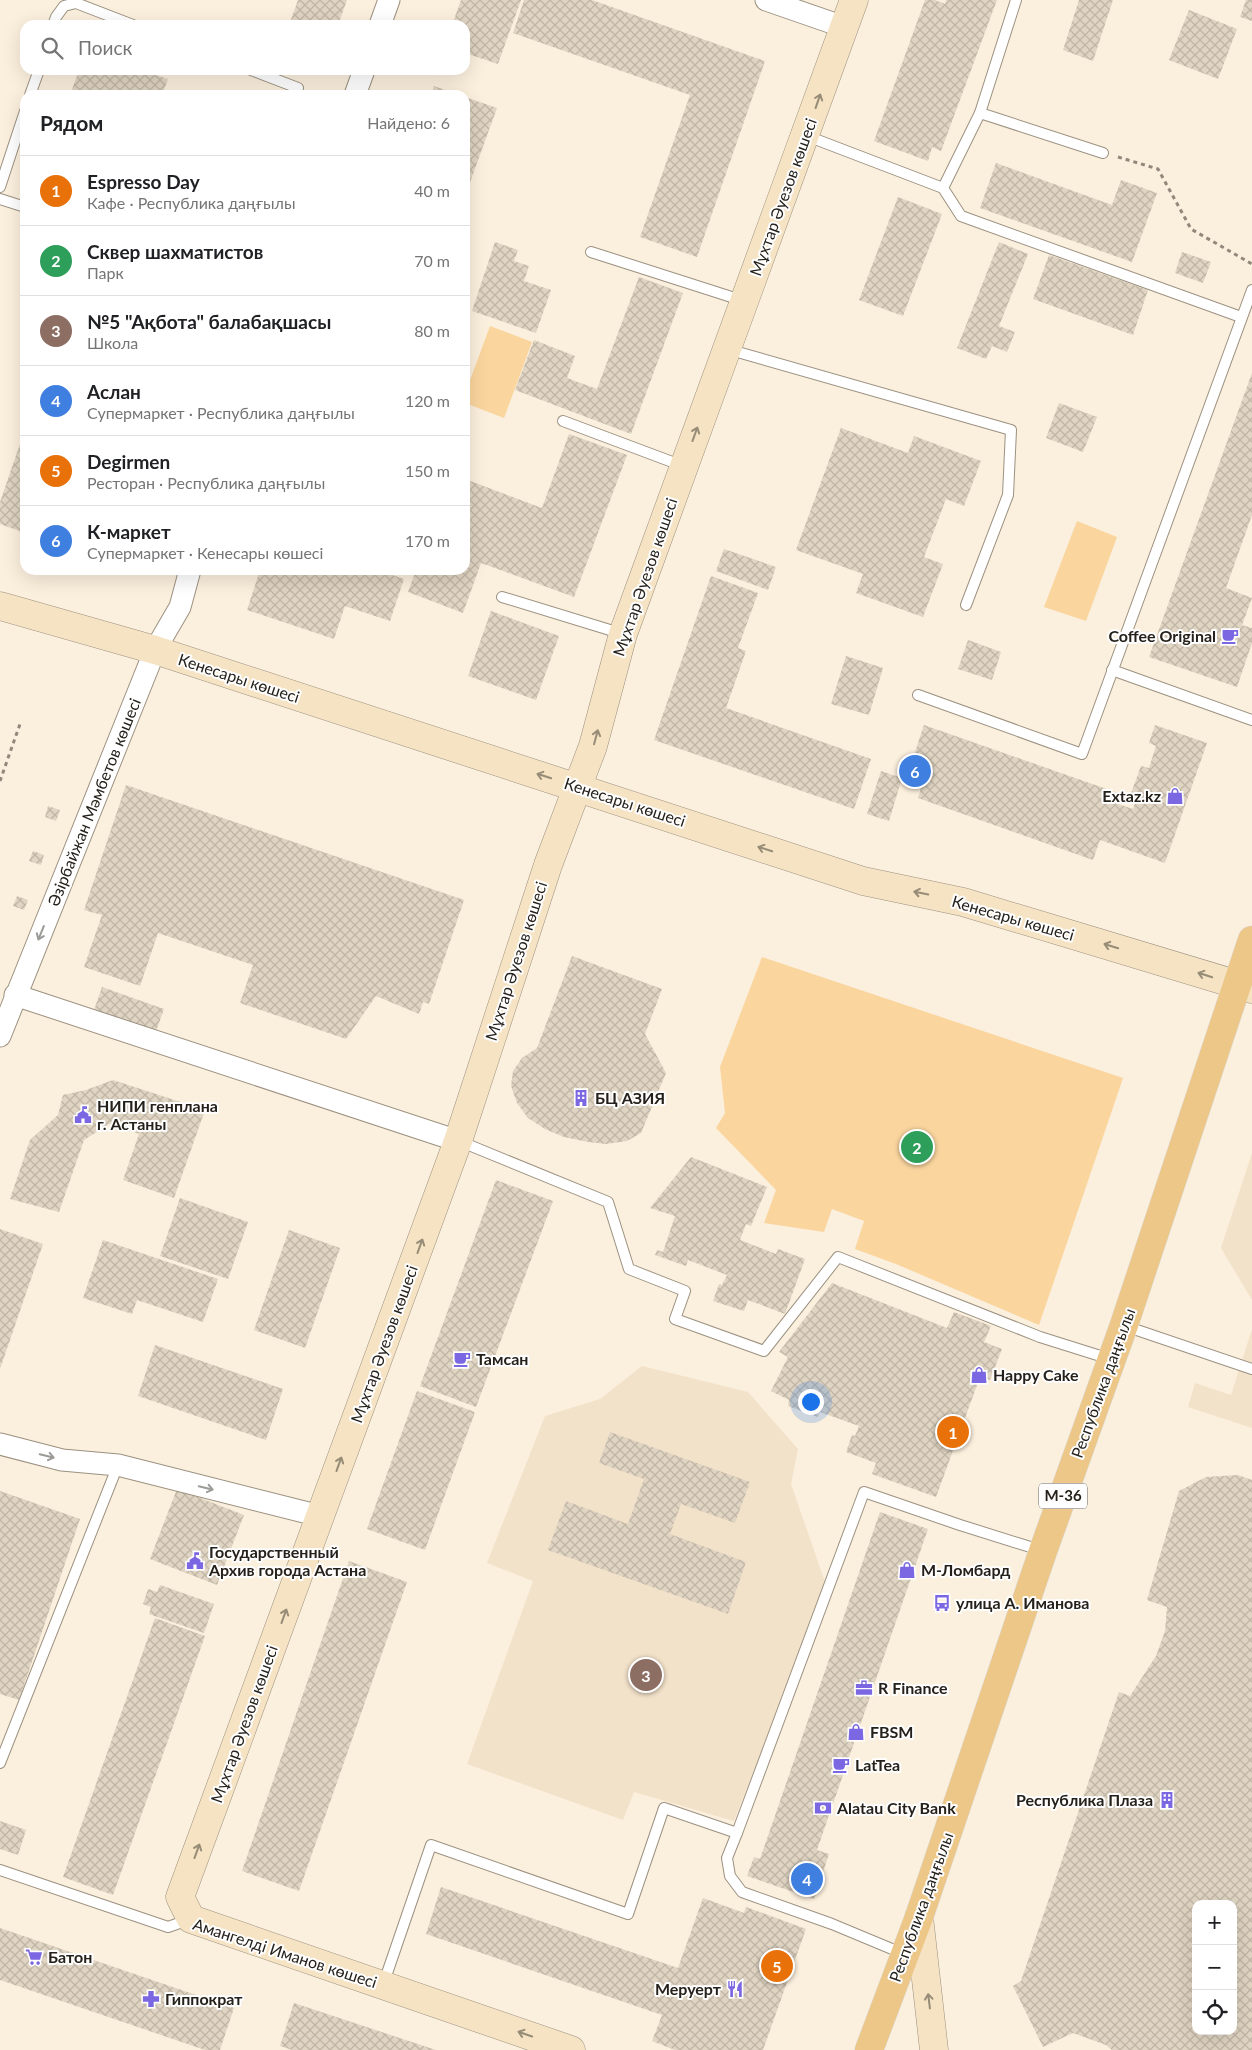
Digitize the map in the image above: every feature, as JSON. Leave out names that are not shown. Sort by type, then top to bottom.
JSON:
[{"type":"main road","name":"Республика даңғылы","points":[[869,2050],[919,1917],[1043,1551],[1245,987],[1252,940]]},
{"type":"street","points":[[382,20],[389,0]]},
{"type":"street","points":[[766,0],[844,27]]},
{"type":"street","name":"Мұхтар Әуезов көшесі","points":[[191,1919],[180,1897],[458,1141],[548,865],[593,746],[623,634],[854,0]]},
{"type":"street","points":[[357,90],[362,75]]},
{"type":"street","name":"Әзірбайжан Мәмбетов көшесі","points":[[0,1036],[155,650],[180,607],[189,575]]},
{"type":"street","name":"Кенесары көшесі","points":[[0,606],[155,650],[863,881],[963,902],[1245,987]]},
{"type":"street","points":[[15,995],[458,1141]]},
{"type":"street","points":[[0,1444],[62,1460],[118,1465],[320,1516]]},
{"type":"street","points":[[919,1917],[934,2050]]},
{"type":"street","name":"Амангелді Иманов көшесі","points":[[191,1919],[571,2050]]},
{"type":"lane","points":[[943,188],[980,113],[1016,0]]},
{"type":"lane","points":[[55,20],[64,6],[76,4],[119,20]]},
{"type":"lane","points":[[32,90],[37,75]]},
{"type":"lane","points":[[264,75],[298,88]]},
{"type":"lane","points":[[980,113],[1103,153]]},
{"type":"lane","points":[[0,187],[20,126]]},
{"type":"lane","points":[[806,136],[943,188],[961,216],[1241,317]]},
{"type":"lane","points":[[0,199],[20,205]]},
{"type":"lane","points":[[591,252],[744,301]]},
{"type":"lane","points":[[918,695],[1082,754],[1252,290]]},
{"type":"lane","points":[[726,349],[1011,430],[1008,495],[966,605]]},
{"type":"lane","points":[[563,421],[683,466]]},
{"type":"lane","points":[[502,597],[623,634]]},
{"type":"lane","points":[[1112,670],[1252,720]]},
{"type":"lane","points":[[458,1141],[608,1202],[629,1269],[685,1291],[675,1319],[764,1351],[838,1257],[1040,1336],[1111,1360]]},
{"type":"lane","points":[[1124,1325],[1252,1369]]},
{"type":"lane","points":[[0,1763],[118,1465]]},
{"type":"lane","points":[[905,1955],[832,1924],[742,1892],[730,1876],[727,1858],[864,1492],[1043,1551]]},
{"type":"lane","points":[[383,1986],[430,1845],[628,1914],[664,1808],[737,1833]]},
{"type":"lane","name":"Амангелді Иманов көшесі","points":[[0,1870],[168,1927],[191,1919]]},
{"type":"path","points":[[1103,153],[1158,169],[1191,229],[1252,264]]},
{"type":"path","points":[[0,781],[20,724]]},
{"type":"shaded area","points":[[490,326],[532,342],[504,418],[470,405],[470,380]]},
{"type":"shaded area","points":[[1077,521],[1117,537],[1086,621],[1044,607]]},
{"type":"shaded area","points":[[762,957],[1123,1078],[1039,1325],[896,1264],[855,1249],[864,1221],[832,1209],[824,1232],[764,1223],[776,1190],[716,1128],[725,1113],[720,1067]]},
{"type":"shaded area","points":[[1252,1153],[1252,1300],[1221,1248]]},
{"type":"shaded area","points":[[1252,1329],[1252,1428],[1188,1407],[1195,1383],[1231,1395]]},
{"type":"shaded area","points":[[642,1366],[748,1392],[798,1449],[791,1484],[826,1585],[734,1821],[634,1792],[623,1820],[467,1764],[533,1581],[487,1563],[545,1416],[600,1399]]},
{"type":"building","points":[[298,0],[347,0],[340,20],[291,20]]},
{"type":"building","points":[[461,0],[521,0],[498,64],[470,55],[470,20],[454,20]]},
{"type":"building","points":[[524,0],[592,0],[765,61],[697,257],[640,237],[690,95],[513,33]]},
{"type":"building","points":[[925,0],[935,0],[945,4],[946,0],[997,0],[941,151],[932,147],[928,161],[874,141]]},
{"type":"building","points":[[1079,0],[1113,0],[1093,61],[1063,50]]},
{"type":"building","points":[[1246,0],[1252,0],[1252,21],[1240,17]]},
{"type":"building","points":[[1189,10],[1237,29],[1218,79],[1169,60]]},
{"type":"building","points":[[77,75],[156,75],[168,79],[164,90],[72,90]]},
{"type":"building","points":[[434,86],[445,90],[433,90]]},
{"type":"building","points":[[470,99],[497,108],[470,182]]},
{"type":"building","points":[[996,163],[1112,205],[1121,180],[1157,193],[1132,262],[980,208]]},
{"type":"building","points":[[898,197],[942,214],[903,316],[859,300]]},
{"type":"building","points":[[495,242],[518,250],[514,261],[529,266],[524,281],[551,290],[536,333],[472,311]]},
{"type":"building","points":[[999,242],[1028,254],[999,326],[1015,332],[1007,352],[992,346],[986,359],[957,348]]},
{"type":"building","points":[[1182,252],[1211,262],[1203,283],[1175,273]]},
{"type":"building","points":[[1049,255],[1148,290],[1133,335],[1033,299]]},
{"type":"building","points":[[639,277],[683,293],[631,434],[515,390],[534,340],[575,356],[567,378],[597,389]]},
{"type":"building","points":[[1252,373],[1252,515],[1226,588],[1252,598],[1242,625],[1252,628],[1252,643],[1237,687],[1149,657]]},
{"type":"building","points":[[1059,403],[1097,417],[1083,452],[1046,438]]},
{"type":"building","points":[[841,428],[908,453],[914,436],[981,461],[964,506],[946,499],[924,557],[943,564],[923,617],[856,593],[863,574],[796,550]]},
{"type":"building","points":[[569,434],[627,455],[574,597],[481,563],[463,613],[408,592],[414,575],[470,575],[470,481],[542,508]]},
{"type":"building","points":[[20,444],[20,531],[0,524],[0,502]]},
{"type":"building","points":[[724,549],[776,567],[768,590],[716,571]]},
{"type":"building","points":[[258,575],[392,575],[404,579],[390,621],[345,606],[334,639],[247,610]]},
{"type":"building","points":[[711,576],[758,593],[738,648],[746,651],[726,708],[871,759],[854,809],[654,740]]},
{"type":"building","points":[[491,611],[559,636],[536,700],[468,676]]},
{"type":"building","points":[[968,640],[1001,652],[992,680],[958,669]]},
{"type":"building","points":[[846,656],[883,668],[869,715],[831,704]]},
{"type":"building","points":[[924,725],[1118,793],[1115,803],[1133,809],[1137,798],[1130,796],[1141,766],[1149,768],[1156,746],[1149,743],[1155,725],[1207,743],[1165,863],[1100,840],[1093,860],[918,798],[924,778],[908,773]]},
{"type":"building","points":[[881,771],[902,778],[889,821],[867,814]]},
{"type":"building","points":[[126,785],[464,900],[429,1004],[423,1002],[419,1014],[376,996],[346,1039],[240,1003],[253,965],[158,933],[140,986],[84,967],[102,915],[84,910]]},
{"type":"building","points":[[48,806],[60,810],[56,821],[45,817]]},
{"type":"building","points":[[33,851],[44,855],[41,865],[29,861]]},
{"type":"building","points":[[17,896],[28,900],[24,910],[13,906]]},
{"type":"building","points":[[572,956],[662,989],[645,1034],[666,1073],[641,1133],[627,1141],[606,1144],[588,1142],[564,1137],[545,1129],[528,1118],[517,1103],[511,1086],[513,1071],[522,1058],[537,1048]]},
{"type":"building","points":[[102,987],[164,1009],[155,1034],[93,1013]]},
{"type":"building","points":[[113,1080],[205,1110],[174,1198],[123,1180],[139,1134],[109,1124],[84,1140],[59,1212],[10,1199],[30,1140],[58,1115],[63,1095],[86,1090]]},
{"type":"building","points":[[691,1157],[767,1187],[751,1226],[746,1224],[740,1240],[776,1254],[778,1249],[805,1259],[785,1314],[748,1300],[744,1311],[713,1301],[719,1284],[722,1285],[727,1275],[688,1260],[686,1266],[655,1255],[657,1250],[663,1252],[675,1216],[650,1208]]},
{"type":"building","points":[[496,1180],[553,1201],[476,1407],[420,1386]]},
{"type":"building","points":[[180,1198],[248,1222],[228,1279],[160,1256]]},
{"type":"building","points":[[0,1229],[43,1244],[0,1369]]},
{"type":"building","points":[[289,1230],[340,1248],[305,1348],[254,1330]]},
{"type":"building","points":[[103,1240],[218,1279],[203,1322],[137,1300],[132,1314],[83,1298]]},
{"type":"building","points":[[832,1283],[947,1328],[954,1312],[991,1326],[984,1342],[1002,1349],[990,1380],[980,1377],[936,1497],[872,1474],[876,1463],[846,1452],[852,1435],[855,1436],[859,1426],[820,1412],[818,1417],[788,1406],[789,1400],[771,1391],[788,1357],[779,1352]]},
{"type":"building","points":[[155,1345],[283,1389],[266,1440],[138,1396]]},
{"type":"building","points":[[417,1391],[475,1412],[425,1550],[367,1529]]},
{"type":"building","points":[[610,1432],[750,1482],[735,1523],[681,1504],[670,1534],[746,1562],[728,1614],[548,1550],[566,1501],[628,1524],[644,1479],[599,1463]]},
{"type":"building","name":"Республика Плаза","points":[[1238,1475],[1252,1480],[1252,2050],[1112,2050],[1106,2045],[1073,2033],[1043,2047],[1013,1986],[1021,1981],[1119,1692],[1130,1696],[1156,1656],[1165,1631],[1167,1607],[1147,1600],[1179,1491],[1206,1477]]},
{"type":"building","points":[[177,1489],[244,1515],[217,1585],[150,1559]]},
{"type":"building","points":[[0,1491],[80,1519],[19,1700],[0,1694]]},
{"type":"building","points":[[880,1512],[928,1529],[817,1850],[829,1854],[814,1899],[747,1876],[754,1857],[760,1859]]},
{"type":"building","points":[[349,1561],[407,1582],[299,1891],[242,1871]]},
{"type":"building","points":[[160,1585],[214,1604],[204,1633],[149,1614],[151,1607],[143,1604],[148,1589],[157,1592]]},
{"type":"building","points":[[155,1618],[205,1636],[113,1895],[63,1877]]},
{"type":"building","points":[[0,1821],[26,1830],[18,1855],[0,1849]]},
{"type":"building","points":[[441,1887],[678,1968],[703,1898],[744,1913],[746,1907],[806,1929],[763,2050],[675,2050],[652,2041],[662,2015],[426,1934]]},
{"type":"building","points":[[0,1928],[234,2008],[220,2050],[205,2050],[0,1980]]},
{"type":"building","points":[[294,2003],[436,2050],[292,2050],[280,2046]]},
{"type":"place","name":"Coffee Original","points":[[1230,636]]},
{"type":"place","name":"К-маркет","points":[[915,771]]},
{"type":"place","name":"Extaz.kz","points":[[1175,796]]},
{"type":"place","name":"БЦ АЗИЯ","points":[[581,1098]]},
{"type":"place","name":"НИПИ генплана г. Астаны","points":[[83,1115]]},
{"type":"place","name":"Сквер шахматистов","points":[[917,1147]]},
{"type":"place","name":"Тамсан","points":[[462,1359]]},
{"type":"place","name":"Happy Cake","points":[[979,1375]]},
{"type":"place","name":"Espresso Day","points":[[953,1432]]},
{"type":"place","name":"Государственный Архив города Астана","points":[[195,1561]]},
{"type":"place","name":"М-Ломбард","points":[[907,1570]]},
{"type":"place","name":"улица А. Иманова","points":[[942,1603]]},
{"type":"place","name":"№5 \"Ақбота\" балабақшасы","points":[[646,1675]]},
{"type":"place","name":"R Finance","points":[[864,1688]]},
{"type":"place","name":"FBSM","points":[[856,1732]]},
{"type":"place","name":"LatTea","points":[[841,1765]]},
{"type":"place","name":"Республика Плаза","points":[[1167,1800]]},
{"type":"place","name":"Alatau City Bank","points":[[823,1808]]},
{"type":"place","name":"Аслан","points":[[807,1879]]},
{"type":"place","name":"Батон","points":[[34,1957]]},
{"type":"place","name":"Degirmen","points":[[777,1966]]},
{"type":"place","name":"Меруерт","points":[[735,1989]]},
{"type":"place","name":"Гиппократ","points":[[151,1999]]}]
